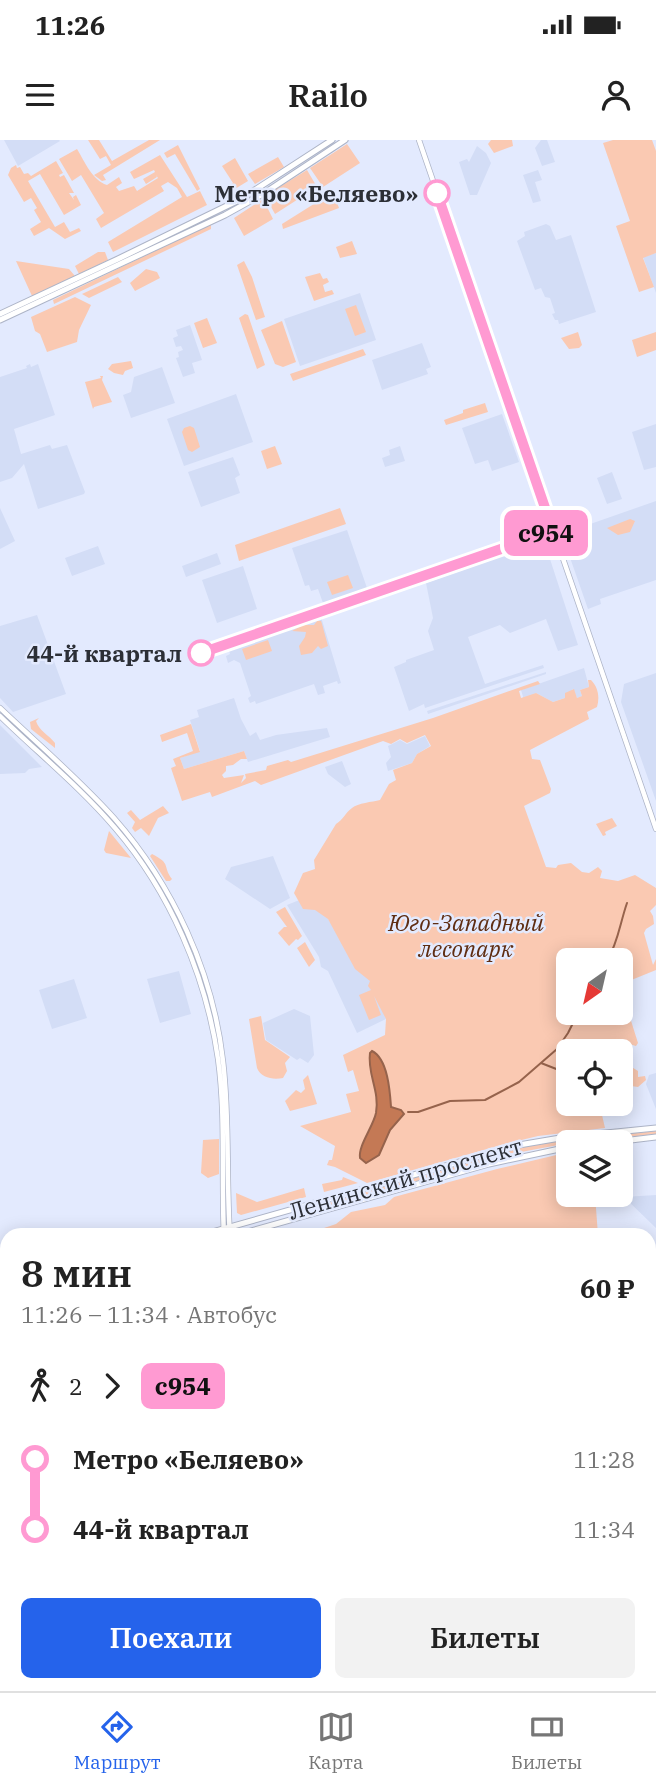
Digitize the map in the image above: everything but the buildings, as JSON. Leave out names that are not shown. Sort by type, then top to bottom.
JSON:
[{"type":"main road","points":[[0,314],[229,205],[332,140]]},
{"type":"main road","points":[[0,320],[225,215],[263,194],[345,140]]},
{"type":"main road","points":[[419,140],[656,829]]},
{"type":"main road","points":[[0,708],[126,832],[167,893],[188,934],[210,995],[223,1059],[227,1095],[226,1228]]},
{"type":"main road","points":[[0,716],[121,835],[146,870],[183,937],[204,997],[218,1061],[226,1228]]},
{"type":"main road","name":"Ленинский проспект","points":[[233,1228],[519,1145],[566,1137],[656,1128]]},
{"type":"main road","points":[[633,1140],[656,1137]]},
{"type":"main road","name":"Ленинский проспект","points":[[261,1228],[489,1164],[556,1150]]},
{"type":"shaded area","points":[[4,140],[59,140],[60,141],[18,166]]},
{"type":"shaded area","points":[[541,140],[547,140],[555,162],[542,166],[535,148]]},
{"type":"shaded area","points":[[477,146],[486,153],[491,163],[477,195],[470,195],[459,162],[467,159],[469,162]]},
{"type":"shaded area","points":[[538,170],[542,180],[535,182],[541,201],[533,203],[523,175]]},
{"type":"shaded area","points":[[546,224],[550,226],[556,240],[571,235],[596,312],[559,324],[552,314],[555,313],[550,298],[545,297],[541,288],[535,290],[517,241],[525,236],[524,232]]},
{"type":"shaded area","points":[[656,253],[656,293],[643,257]]},
{"type":"shaded area","points":[[360,293],[376,340],[300,366],[284,319]]},
{"type":"shaded area","points":[[190,325],[202,360],[192,363],[195,373],[183,377],[176,358],[179,357],[178,352],[183,350],[181,346],[176,347],[173,338],[178,336],[176,330]]},
{"type":"shaded area","points":[[422,343],[431,367],[426,369],[428,374],[382,390],[372,360]]},
{"type":"shaded area","points":[[30,364],[31,367],[38,364],[55,415],[14,429],[21,454],[50,445],[52,449],[67,445],[85,492],[38,509],[24,464],[12,478],[0,482],[0,377],[27,368]]},
{"type":"shaded area","points":[[162,367],[175,403],[131,418],[123,395],[131,392],[134,377]]},
{"type":"shaded area","points":[[236,394],[253,442],[184,466],[167,419]]},
{"type":"shaded area","points":[[502,414],[519,462],[492,471],[488,460],[475,464],[462,428]]},
{"type":"shaded area","points":[[656,424],[656,467],[644,470],[632,432]]},
{"type":"shaded area","points":[[400,446],[405,461],[385,467],[382,458],[390,455],[389,450]]},
{"type":"shaded area","points":[[233,457],[240,475],[235,478],[240,493],[201,507],[188,472]]},
{"type":"shaded area","points":[[612,472],[622,499],[607,504],[597,478]]},
{"type":"shaded area","points":[[656,501],[656,580],[600,599],[601,604],[588,609],[567,549],[576,529]]},
{"type":"shaded area","points":[[0,508],[15,541],[0,549]]},
{"type":"shaded area","points":[[347,530],[367,588],[323,603],[318,589],[311,591],[309,585],[305,586],[292,548]]},
{"type":"shaded area","points":[[98,546],[105,564],[72,576],[65,558]]},
{"type":"shaded area","points":[[531,546],[549,556],[578,645],[558,651],[546,619],[510,633],[500,625],[468,637],[485,684],[543,665],[544,668],[425,708],[424,704],[409,711],[394,667],[434,650],[428,631],[433,618],[426,583]]},
{"type":"shaded area","points":[[217,553],[221,564],[186,577],[182,566]]},
{"type":"shaded area","points":[[243,566],[257,609],[217,623],[202,580]]},
{"type":"shaded area","points":[[37,615],[66,694],[13,712],[0,698],[0,626]]},
{"type":"shaded area","points":[[321,617],[341,683],[338,684],[337,681],[323,686],[325,693],[318,695],[314,684],[256,704],[255,701],[250,703],[248,698],[251,696],[240,663],[234,660],[228,663],[226,656],[230,654],[229,650]]},
{"type":"shaded area","points":[[584,668],[589,687],[580,690],[582,696],[577,698],[573,689],[565,698],[553,702],[536,693],[524,700],[521,690]]},
{"type":"shaded area","points":[[656,673],[656,801],[621,702],[624,684]]},
{"type":"shaded area","points":[[546,674],[428,714],[427,711]]},
{"type":"shaded area","points":[[234,698],[250,736],[256,732],[260,740],[276,735],[327,728],[330,737],[248,762],[244,751],[184,769],[180,758],[200,751],[190,720],[199,717],[197,710]]},
{"type":"shaded area","points":[[0,725],[42,767],[29,769],[25,773],[0,774]]},
{"type":"shaded area","points":[[425,736],[430,746],[417,754],[412,763],[388,771],[386,763],[391,757],[388,746],[400,740],[407,744]]},
{"type":"shaded area","points":[[342,761],[351,784],[345,787],[328,774],[325,767]]},
{"type":"shaded area","points":[[273,856],[290,898],[270,909],[225,879],[231,867]]},
{"type":"shaded area","points":[[302,899],[326,916],[374,986],[386,1019],[357,1033],[328,971],[321,967],[319,957],[287,905]]},
{"type":"shaded area","points":[[179,971],[191,1014],[160,1023],[147,979]]},
{"type":"shaded area","points":[[74,979],[87,1018],[52,1029],[39,990]]},
{"type":"shaded area","points":[[294,1009],[310,1016],[314,1055],[308,1063],[300,1058],[297,1060],[266,1040],[263,1023]]},
{"type":"shaded area","points":[[372,1051],[385,1068],[391,1107],[404,1114],[390,1130],[379,1155],[366,1163],[360,1158],[360,1153],[377,1105],[370,1068]]},
{"type":"shaded area","points":[[656,1073],[656,1109],[646,1084],[649,1075]]},
{"type":"shaded area","points":[[656,1195],[656,1228],[633,1206],[633,1196]]},
{"type":"green space","points":[[88,140],[99,140],[112,161],[149,140],[160,140],[103,175],[106,180],[102,181],[94,175],[111,165],[106,156],[100,159]]},
{"type":"green space","points":[[491,140],[512,140],[513,146],[494,153],[488,144]]},
{"type":"green space","points":[[613,140],[652,140],[656,151],[656,253],[643,258],[654,287],[639,292],[616,226],[630,221],[603,143]]},
{"type":"green space","points":[[347,144],[360,163],[323,187],[310,168]]},
{"type":"green space","points":[[178,145],[200,189],[197,191],[175,154],[167,158],[164,153]]},
{"type":"green space","points":[[77,149],[89,170],[102,183],[107,185],[119,177],[122,183],[116,187],[119,191],[134,186],[137,191],[158,178],[156,175],[157,177],[146,184],[143,179],[155,172],[154,170],[134,179],[130,172],[160,155],[187,197],[200,191],[207,205],[113,252],[108,242],[182,197],[177,188],[168,182],[161,186],[164,191],[101,228],[96,219],[104,213],[81,175],[72,181],[59,159]]},
{"type":"green space","points":[[278,157],[284,167],[255,184],[248,174]]},
{"type":"green space","points":[[235,158],[248,181],[220,198],[217,193],[233,183],[222,166]]},
{"type":"green space","points":[[56,161],[63,173],[60,177],[64,175],[74,193],[69,193],[74,200],[76,195],[81,205],[64,215],[40,174],[28,181],[55,227],[64,222],[70,232],[79,228],[81,231],[65,239],[49,228],[34,236],[30,229],[41,222],[34,210],[37,208],[31,198],[24,202],[8,175],[16,165],[24,174],[31,176]]},
{"type":"green space","points":[[307,170],[317,187],[275,214],[265,196]]},
{"type":"green space","points":[[333,192],[339,208],[283,229],[282,224]]},
{"type":"green space","points":[[263,199],[273,219],[244,236],[234,218]]},
{"type":"green space","points":[[211,224],[211,229],[54,304],[53,300]]},
{"type":"green space","points":[[352,241],[357,254],[340,258],[336,247]]},
{"type":"green space","points":[[98,252],[105,252],[108,260],[79,274],[75,266]]},
{"type":"green space","points":[[16,261],[69,269],[75,276],[32,296]]},
{"type":"green space","points":[[244,261],[265,317],[256,320],[237,265]]},
{"type":"green space","points":[[146,269],[157,272],[160,278],[135,291],[130,283]]},
{"type":"green space","points":[[320,273],[323,279],[327,278],[329,282],[323,285],[325,292],[332,290],[334,294],[314,301],[305,277]]},
{"type":"green space","points":[[118,277],[122,282],[89,298],[82,294]]},
{"type":"green space","points":[[75,297],[91,305],[79,330],[77,342],[47,352],[40,334],[35,331],[31,317]]},
{"type":"green space","points":[[356,305],[366,332],[355,336],[345,309]]},
{"type":"green space","points":[[248,315],[265,365],[257,369],[239,318]]},
{"type":"green space","points":[[207,318],[217,343],[203,348],[194,323]]},
{"type":"green space","points":[[282,321],[296,362],[283,367],[275,364],[261,330]]},
{"type":"green space","points":[[578,332],[582,345],[569,349],[561,338]]},
{"type":"green space","points":[[656,332],[656,350],[637,357],[632,340]]},
{"type":"green space","points":[[363,349],[366,355],[293,381],[290,374]]},
{"type":"green space","points":[[131,361],[133,368],[125,371],[123,375],[108,369],[112,364]]},
{"type":"green space","points":[[100,376],[103,376],[102,380],[112,402],[93,409],[85,382],[101,378]]},
{"type":"green space","points":[[485,403],[488,412],[446,425],[444,420]]},
{"type":"green space","points":[[190,426],[194,428],[200,447],[192,452],[188,450],[182,432]]},
{"type":"green space","points":[[275,446],[282,464],[267,469],[261,451]]},
{"type":"green space","points":[[340,508],[346,524],[239,561],[235,545]]},
{"type":"green space","points":[[630,519],[635,521],[630,532],[618,535],[607,528]]},
{"type":"green space","points":[[348,575],[353,588],[332,595],[327,582]]},
{"type":"green space","points":[[321,621],[328,646],[321,649],[318,646],[312,653],[301,655],[299,646],[306,632],[292,631],[303,625],[314,625]]},
{"type":"green space","points":[[268,640],[272,651],[246,660],[242,649]]},
{"type":"green space","name":"Юго-Западный лесопарк","points":[[588,680],[591,680],[598,696],[597,707],[587,712],[589,719],[530,750],[532,759],[540,760],[551,789],[550,793],[524,806],[546,867],[556,868],[558,865],[571,863],[582,872],[589,873],[598,867],[602,871],[600,878],[618,881],[635,875],[656,888],[656,905],[650,911],[654,924],[644,933],[653,965],[656,959],[656,970],[634,979],[634,948],[556,948],[556,1026],[633,1026],[638,1043],[633,1045],[633,1039],[556,1039],[556,1116],[602,1116],[605,1128],[556,1130],[556,1134],[501,1145],[367,1183],[327,1165],[329,1160],[332,1160],[335,1146],[300,1126],[351,1112],[346,1094],[359,1091],[353,1070],[348,1072],[343,1055],[385,1035],[386,1019],[374,996],[381,1015],[369,1020],[359,995],[371,990],[368,986],[370,981],[355,969],[328,919],[315,910],[303,909],[294,893],[303,873],[315,869],[314,860],[336,824],[355,806],[380,800],[389,784],[396,780],[393,770],[412,763],[417,754],[431,746],[425,735],[407,743],[400,739],[391,744],[383,741],[261,785],[255,781],[212,797],[210,792],[182,801],[171,768],[176,766],[173,759],[193,751],[187,733],[162,742],[160,735],[191,724],[200,752],[180,758],[184,769],[244,751],[247,759],[226,766],[222,775],[224,778],[244,775],[241,783],[246,778],[245,774],[266,770],[267,766],[288,760],[291,762],[433,718],[538,681],[540,684],[519,691],[521,698],[536,693],[553,702],[565,698],[565,693],[574,689],[577,698],[582,696],[580,690],[589,687]]},
{"type":"green space","points":[[39,718],[37,724],[55,743],[55,748],[31,729],[30,722]]},
{"type":"green space","points":[[163,806],[169,813],[158,818],[149,836],[141,828],[135,832],[132,828],[135,822],[127,813],[131,810],[140,820]]},
{"type":"green space","points":[[612,818],[617,826],[603,836],[596,824]]},
{"type":"green space","points":[[109,831],[131,858],[106,853],[104,850]]},
{"type":"green space","points":[[152,854],[164,863],[172,879],[170,881],[166,881],[150,856]]},
{"type":"green space","points":[[285,907],[302,936],[289,946],[278,933],[287,927],[276,912]]},
{"type":"green space","points":[[305,942],[315,960],[309,967],[297,948]]},
{"type":"green space","points":[[261,1016],[265,1040],[290,1057],[285,1063],[287,1071],[283,1078],[268,1078],[257,1068],[249,1019]]},
{"type":"green space","points":[[633,1068],[638,1071],[638,1077],[645,1076],[646,1080],[638,1087],[633,1086]]},
{"type":"green space","points":[[308,1075],[317,1104],[290,1111],[285,1101],[296,1090],[301,1093],[305,1089],[303,1080]]},
{"type":"green space","points":[[656,1131],[656,1134],[633,1136],[633,1133]]},
{"type":"green space","points":[[219,1139],[219,1174],[208,1178],[201,1173],[203,1140]]},
{"type":"green space","points":[[556,1142],[556,1145],[521,1152],[288,1217],[306,1209],[520,1147]]},
{"type":"green space","points":[[556,1155],[556,1207],[596,1207],[597,1228],[324,1228],[336,1224],[351,1212],[385,1205],[394,1197]]},
{"type":"green space","points":[[343,1177],[358,1183],[324,1192],[322,1184],[342,1180]]},
{"type":"green space","points":[[304,1188],[306,1197],[241,1215],[237,1213],[236,1193],[257,1202]]},
{"type":"waterway","points":[[613,948],[627,903]]},
{"type":"waterway","points":[[408,1112],[418,1112],[450,1101],[485,1100],[519,1082],[557,1049],[572,1026]]},
{"type":"waterway","points":[[541,1063],[556,1069]]},
{"type":"bus line","name":"с954","points":[[201,653],[553,531],[437,193]]},
{"type":"place","name":"Метро «Беляево»","points":[[437,193]]},
{"type":"place","name":"44-й квартал","points":[[201,653]]}]
